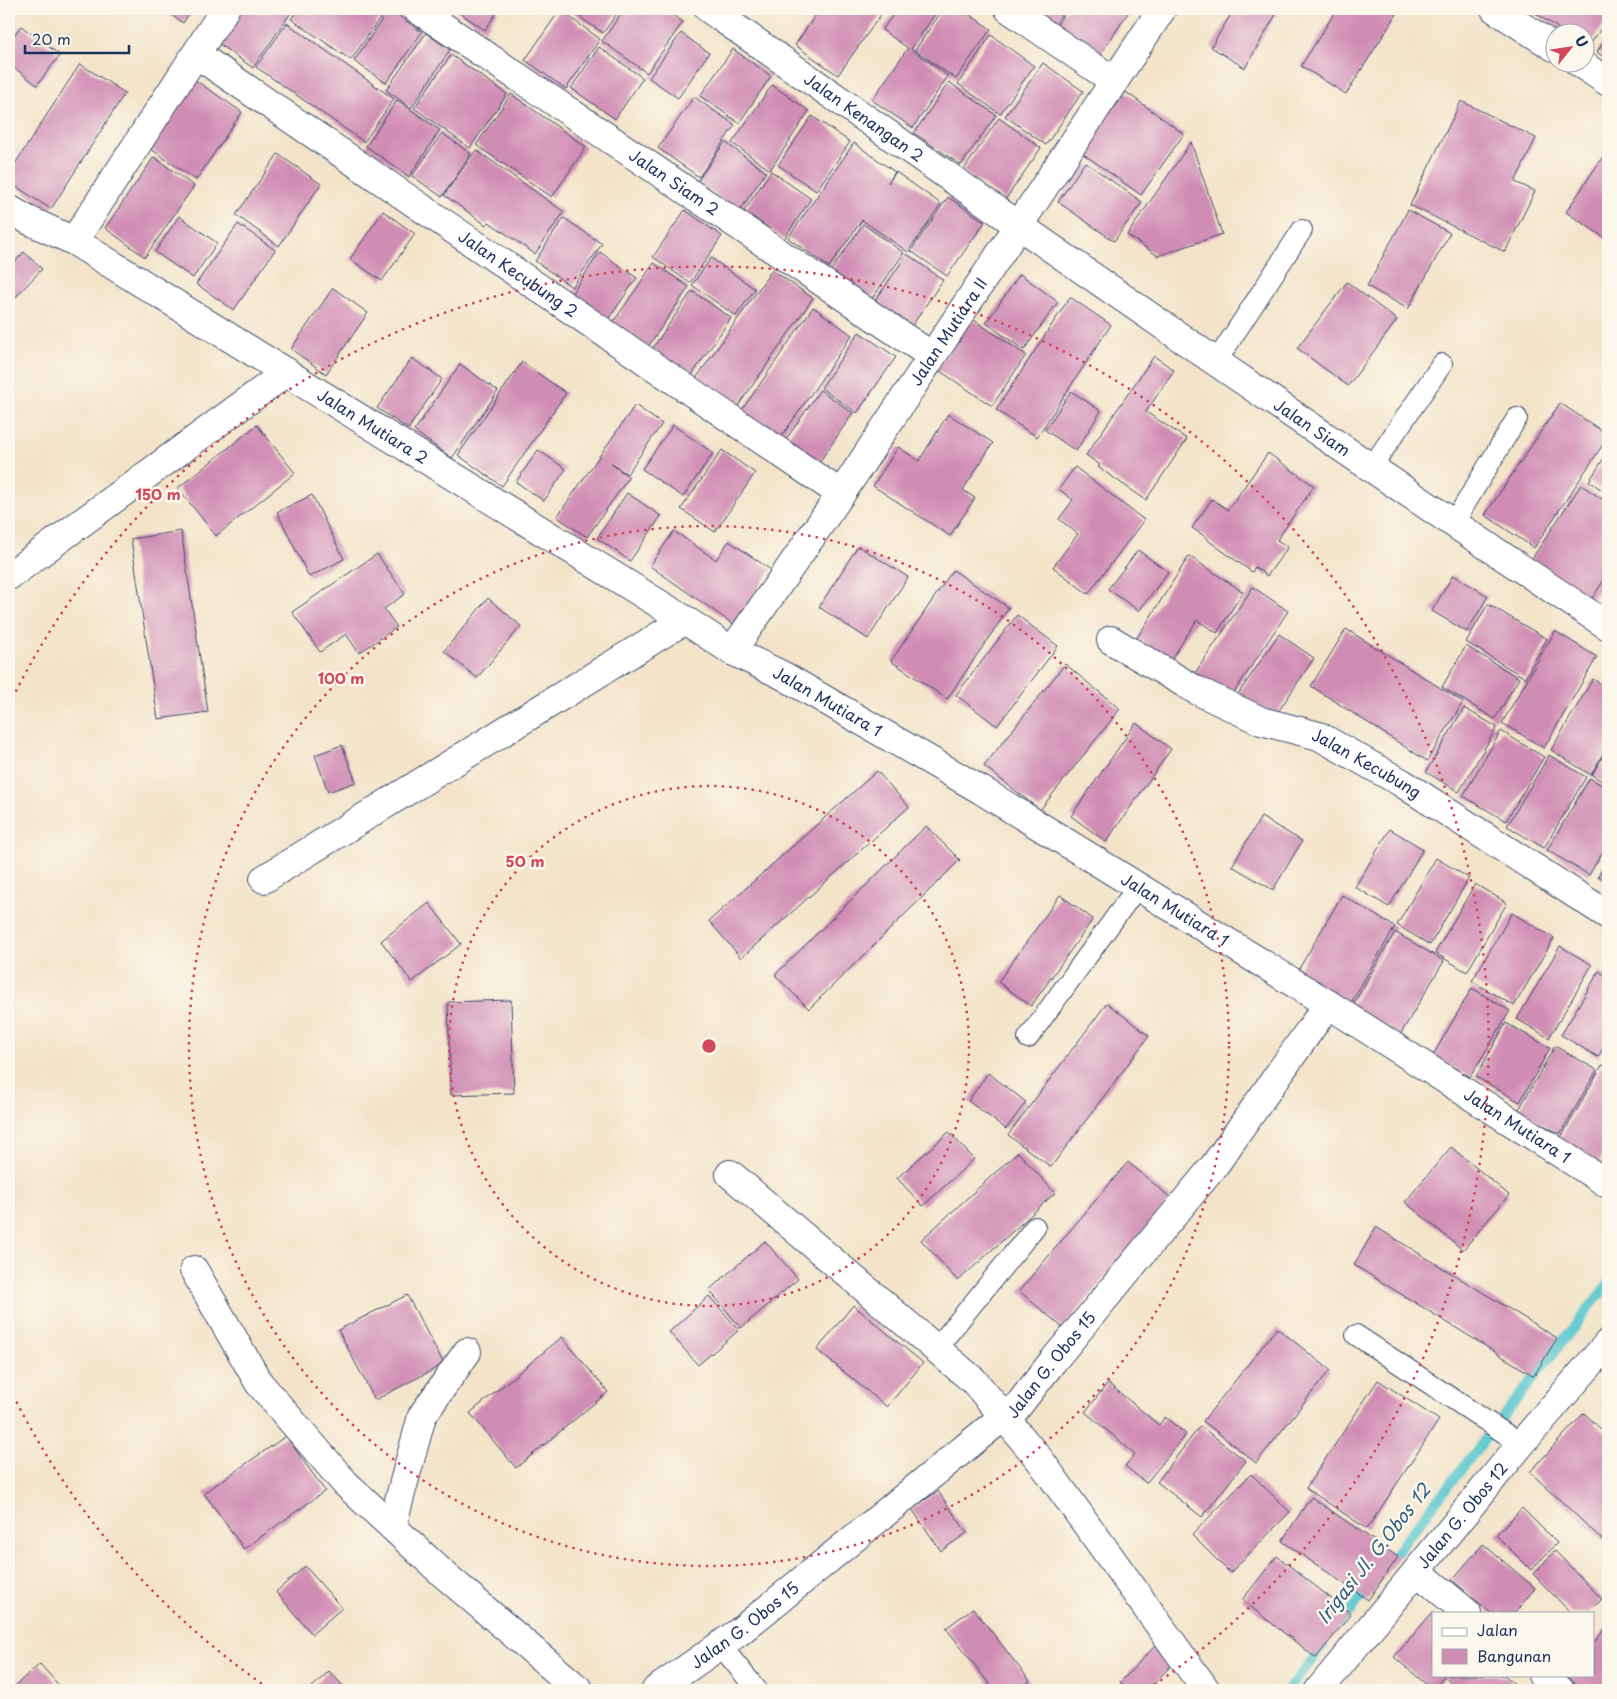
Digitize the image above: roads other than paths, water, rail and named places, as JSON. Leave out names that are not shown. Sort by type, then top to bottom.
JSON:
[{"type":"street","points":[[74,241],[225,9]]},
{"type":"street","name":"Jalan Siam 2","points":[[417,9],[932,356]]},
{"type":"street","name":"Jalan Kenangan 2","points":[[708,9],[1018,226]]},
{"type":"street","points":[[1009,9],[1114,81]]},
{"type":"street","name":"Jalan Mutiara II","points":[[732,651],[841,494],[1162,9]]},
{"type":"street","points":[[1495,9],[1544,41]]},
{"type":"street","name":"Jalan Kecubung 2","points":[[196,54],[841,494]]},
{"type":"street","points":[[1593,72],[1608,82]]},
{"type":"street","name":"Jalan Mutiara 2","points":[[9,209],[74,241],[732,651]]},
{"type":"street","name":"Jalan Siam","points":[[1018,226],[1453,524],[1608,626]]},
{"type":"street","points":[[9,576],[287,372]]},
{"type":"street","points":[[264,879],[685,620]]},
{"type":"street","name":"Jalan Kecubung","points":[[1111,640],[1196,690],[1261,722],[1319,736],[1402,783],[1608,915]]},
{"type":"street","name":"Jalan Mutiara 1","points":[[732,651],[782,675],[982,790],[1328,1004],[1608,1184]]},
{"type":"street","name":"Jalan G. Obos 15","points":[[656,1690],[721,1646],[998,1421],[1007,1420],[1214,1166],[1328,1004]]},
{"type":"street","points":[[730,1174],[974,1381],[1040,1460],[1206,1690]]},
{"type":"street","points":[[194,1270],[259,1383],[345,1482],[440,1572],[579,1690]]},
{"type":"street","name":"Jalan G. Obos 12","points":[[1319,1690],[1521,1444],[1608,1342]]},
{"type":"street","points":[[392,1526],[422,1416],[466,1352]]},
{"type":"street","points":[[1417,1571],[1466,1612]]},
{"type":"street","points":[[1543,1676],[1560,1690]]},
{"type":"lane","points":[[1216,362],[1302,230]]},
{"type":"lane","points":[[1371,468],[1442,364]]},
{"type":"lane","points":[[1453,524],[1517,418]]},
{"type":"lane","points":[[1028,1038],[1138,886]]},
{"type":"lane","points":[[936,1349],[1035,1227]]},
{"type":"lane","points":[[1356,1335],[1521,1444]]},
{"type":"lane","points":[[721,1646],[757,1690]]},
{"type":"waterway","name":"Irigasi Jl. G.Obos 12","points":[[1502,1418],[1608,1284]]},
{"type":"waterway","name":"Irigasi Jl. G.Obos 12","points":[[1387,1564],[1486,1438]]},
{"type":"waterway","name":"Irigasi Jl. G.Obos 12","points":[[1341,1623],[1371,1585]]},
{"type":"waterway","name":"Irigasi Jl. G.Obos 12","points":[[1288,1690],[1323,1646]]}]
